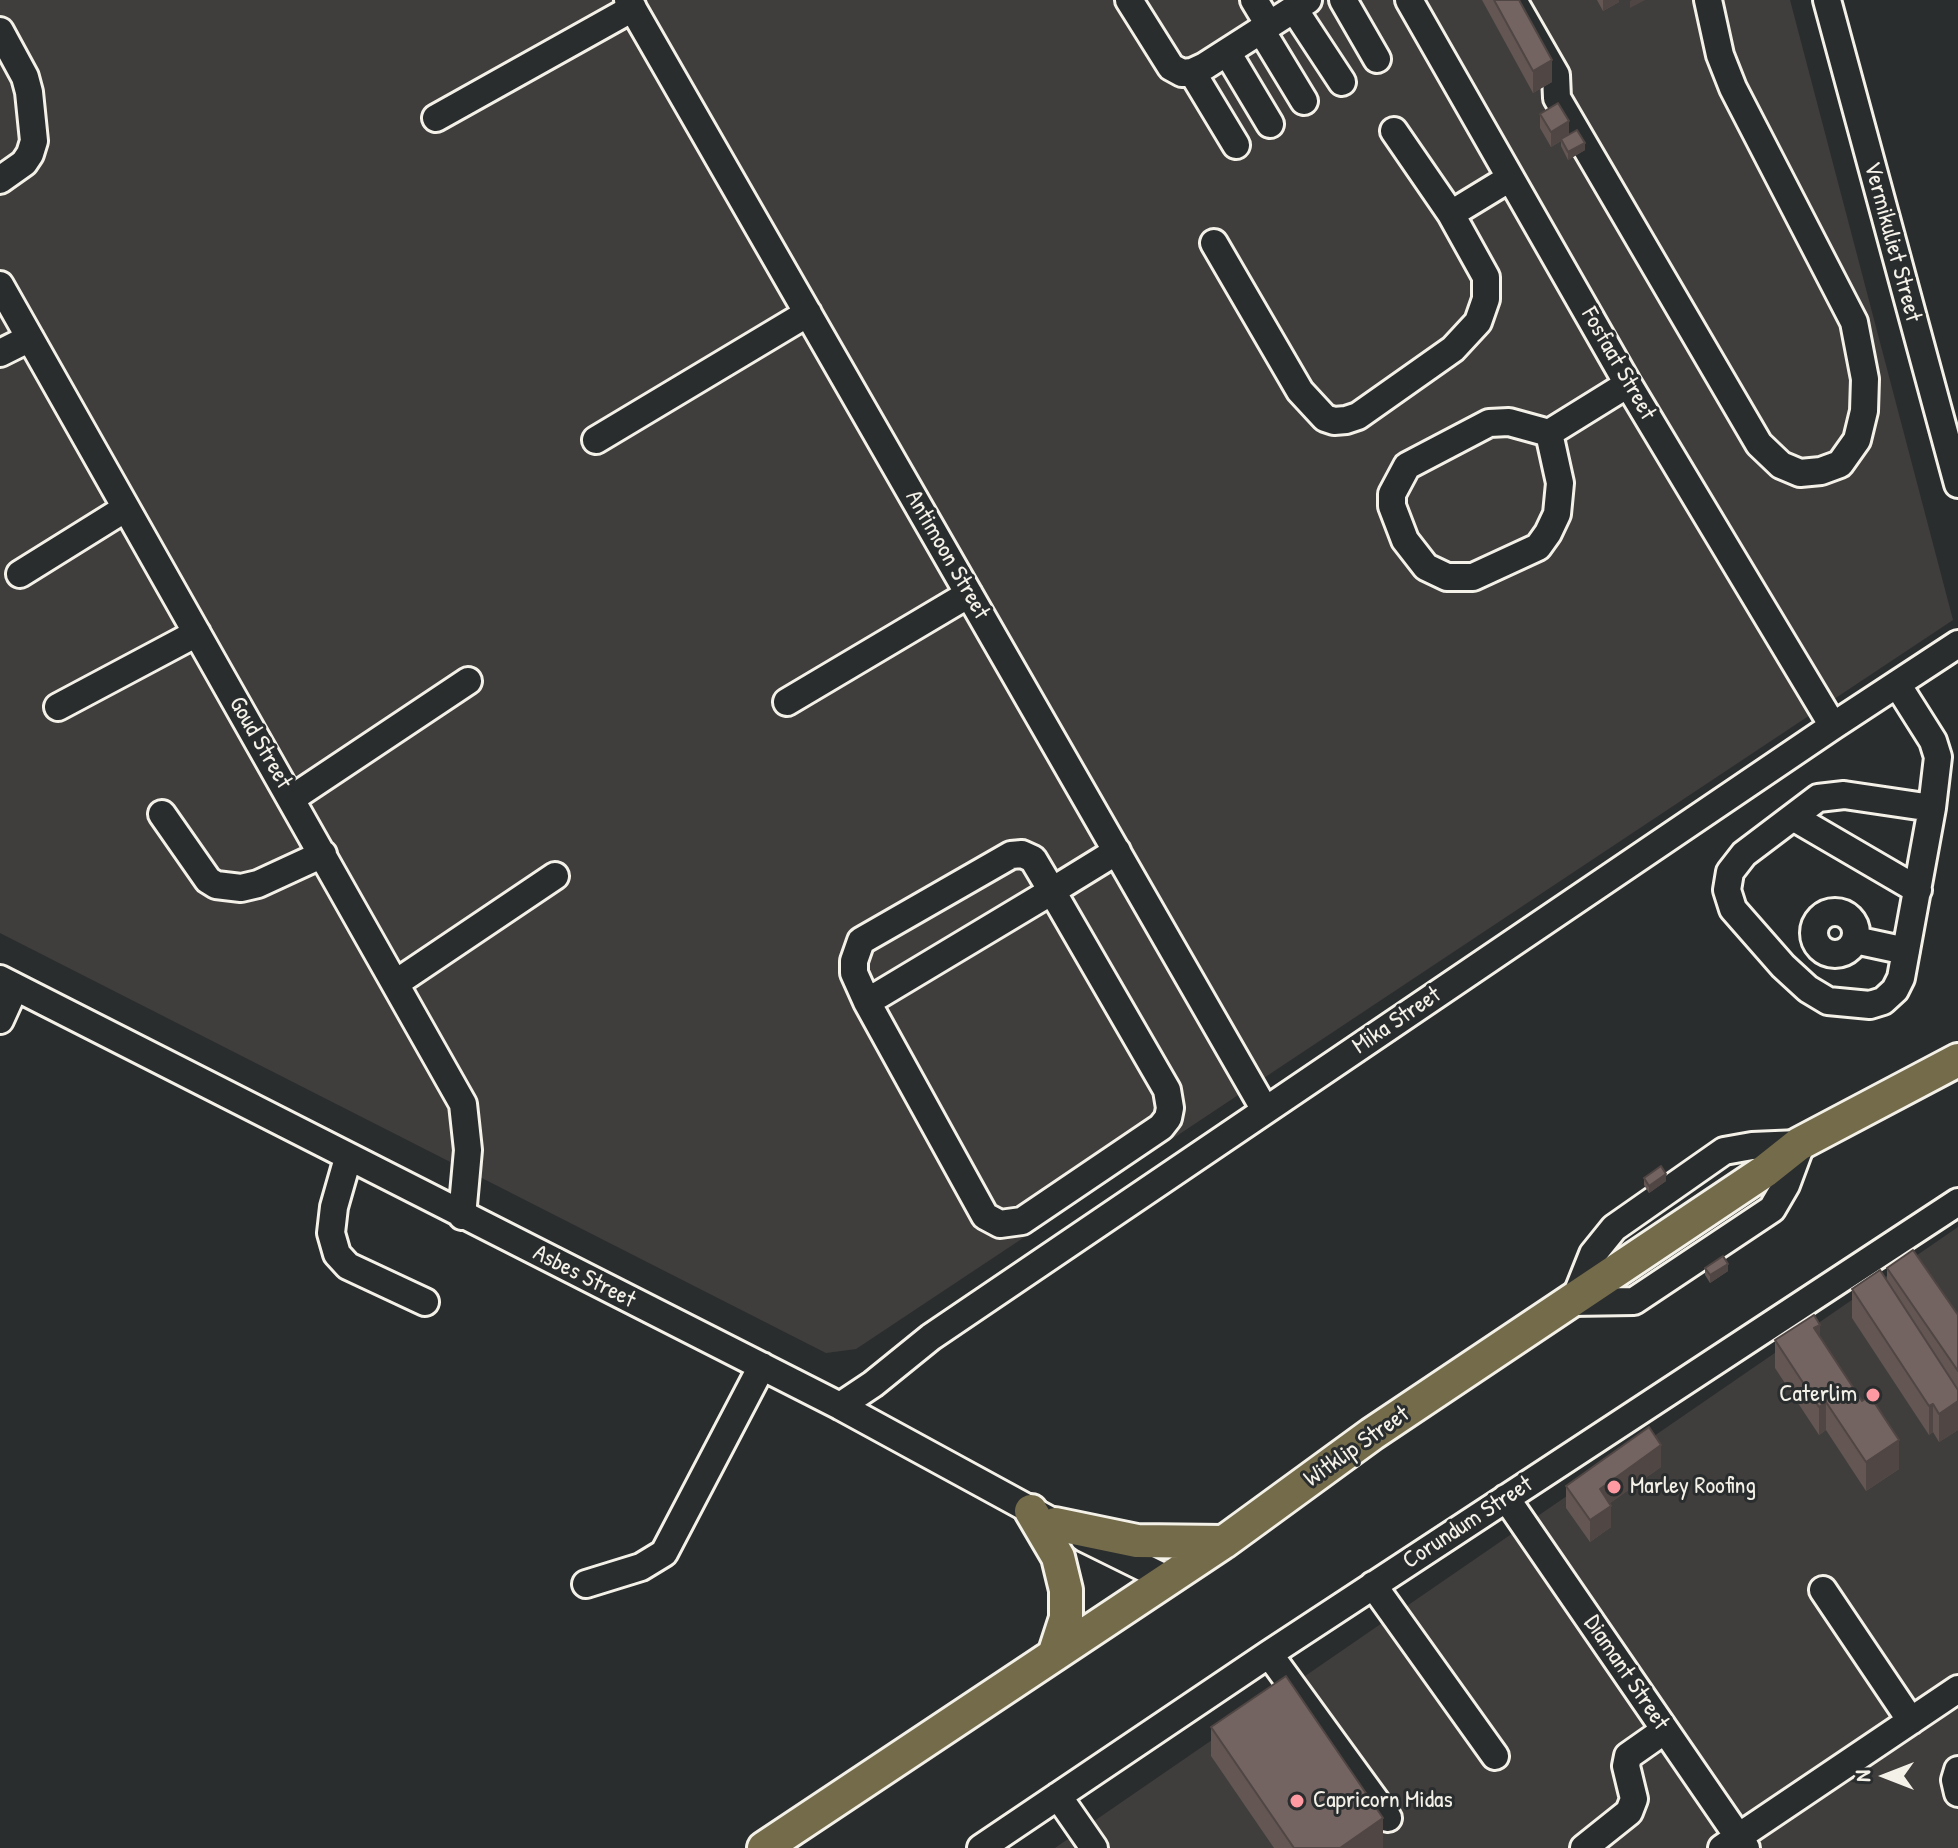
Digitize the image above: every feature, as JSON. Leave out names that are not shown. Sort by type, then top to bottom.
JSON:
[{"type":"main road","name":"Witklip Street","points":[[764,1848],[1224,1542],[1372,1434],[1765,1171],[1800,1143],[1958,1060]]},
{"type":"main road","points":[[1043,1517],[1137,1541],[1224,1542]]},
{"type":"main road","points":[[1043,1517],[1066,1590],[1066,1618],[1054,1655]]},
{"type":"street","points":[[1129,0],[1171,67],[1182,73],[1192,72],[1301,5],[1342,82]]},
{"type":"street","points":[[1254,0],[1265,28],[1304,101]]},
{"type":"street","points":[[1343,0],[1377,59]]},
{"type":"street","name":"Fosfaat Street","points":[[1409,0],[1628,384],[1833,726]]},
{"type":"street","points":[[1513,0],[1556,75],[1557,98],[1759,444],[1781,465],[1800,473],[1821,471],[1840,464],[1857,440],[1864,411],[1865,379],[1854,322],[1733,88],[1720,55],[1708,0]]},
{"type":"street","name":"Vermikuliet Street","points":[[1827,0],[1958,484]]},
{"type":"street","points":[[436,118],[630,4]]},
{"type":"street","name":"Antimoon Street","points":[[630,4],[1265,1110]]},
{"type":"street","points":[[0,31],[25,77],[34,141],[24,163],[0,180]]},
{"type":"street","points":[[1227,52],[1270,124]]},
{"type":"street","points":[[1192,72],[1236,145]]},
{"type":"street","points":[[1214,243],[1300,391],[1325,418],[1334,421],[1358,416],[1453,349],[1478,322],[1486,299],[1486,277],[1451,214],[1394,131]]},
{"type":"street","points":[[1451,214],[1510,178]]},
{"type":"street","name":"Goud Street","points":[[0,285],[463,1104],[468,1160],[462,1216]]},
{"type":"street","points":[[596,440],[808,313]]},
{"type":"street","points":[[0,353],[30,338]]},
{"type":"street","points":[[1549,433],[1560,483],[1557,514],[1538,547],[1473,577],[1447,577],[1426,567],[1405,540],[1392,506],[1392,494],[1407,466],[1489,423],[1509,422],[1549,433],[1628,384]]},
{"type":"street","points":[[20,574],[126,508]]},
{"type":"street","points":[[787,702],[969,594]]},
{"type":"street","points":[[58,707],[197,633]]},
{"type":"street","name":"Mika Street","points":[[840,1406],[873,1384],[931,1337],[1958,644]]},
{"type":"street","points":[[291,799],[468,681]]},
{"type":"street","points":[[1897,684],[1933,741],[1938,757],[1932,808],[1918,890],[1895,990],[1883,1001],[1870,1005],[1828,1001],[1808,989],[1783,966],[1733,909],[1727,890],[1730,872],[1744,854],[1818,798],[1844,795],[1932,808]]},
{"type":"street","points":[[162,814],[208,880],[224,887],[241,888],[258,884],[323,854]]},
{"type":"street","points":[[1793,817],[1918,890]]},
{"type":"street","points":[[867,1002],[1117,851]]},
{"type":"street","points":[[1022,854],[1033,859],[1052,891],[1167,1090],[1170,1108],[1168,1118],[1161,1127],[1022,1221],[1000,1224],[985,1216],[867,1002],[854,973],[854,961],[861,941],[1011,855],[1022,854]]},
{"type":"street","points":[[396,983],[555,876]]},
{"type":"street","points":[[1824,914],[1845,914],[1851,919],[1855,925],[1855,940],[1851,946],[1839,953],[1824,951],[1819,946],[1815,940],[1815,925],[1824,914]]},
{"type":"street","points":[[1855,940],[1906,951]]},
{"type":"street","points":[[1783,966],[1819,946]]},
{"type":"street","points":[[0,1020],[8,983]]},
{"type":"street","name":"Asbes Street","points":[[8,983],[840,1406],[1043,1517],[1167,1579]]},
{"type":"street","points":[[348,1158],[332,1220],[331,1233],[337,1254],[348,1266],[425,1302]]},
{"type":"street","name":"Corundum Street","points":[[981,1848],[1373,1585],[1958,1202]]},
{"type":"street","points":[[586,1584],[641,1567],[664,1553],[762,1366]]},
{"type":"street","name":"Diamant Street","points":[[1506,1498],[1665,1730],[1735,1844]]},
{"type":"street","points":[[1373,1585],[1495,1756]]},
{"type":"street","points":[[1823,1590],[1911,1721]]},
{"type":"street","points":[[1269,1654],[1388,1818]]},
{"type":"street","points":[[1735,1844],[1958,1689]]},
{"type":"street","points":[[1584,1848],[1629,1812],[1634,1799],[1626,1766],[1628,1756],[1665,1730]]},
{"type":"street","points":[[1958,1770],[1955,1780],[1958,1793]]},
{"type":"street","points":[[1058,1796],[1094,1848]]},
{"type":"shaded area","points":[[0,0],[1790,0],[1953,620],[856,1349],[826,1353],[0,933]]},
{"type":"shaded area","points":[[1958,1227],[1958,1848],[1055,1848]]},
{"type":"building","points":[[1494,0],[1519,0],[1552,60],[1533,71]]},
{"type":"building","points":[[1558,103],[1569,121],[1551,132],[1540,114]]},
{"type":"building","points":[[1577,130],[1585,143],[1568,152],[1561,139]]},
{"type":"building","points":[[1661,1166],[1666,1174],[1649,1186],[1644,1178]]},
{"type":"building","points":[[1913,1250],[1958,1315],[1958,1371],[1887,1268]]},
{"type":"building","points":[[1723,1256],[1728,1264],[1710,1275],[1705,1268]]},
{"type":"building","points":[[1880,1270],[1958,1390],[1958,1401],[1939,1414],[1933,1404],[1929,1406],[1852,1289]]},
{"type":"building","points":[[1814,1315],[1820,1325],[1814,1328],[1862,1401],[1870,1396],[1899,1440],[1866,1462],[1826,1402],[1819,1407],[1775,1340]]},
{"type":"building","points":[[1649,1427],[1661,1445],[1600,1489],[1611,1506],[1590,1520],[1566,1486]]},
{"type":"building","name":"Capricorn Midas","points":[[1286,1676],[1383,1818],[1340,1848],[1294,1848],[1211,1727]]},
{"type":"place","name":"Caterlim","points":[[1873,1395]]},
{"type":"place","name":"Marley Roofing","points":[[1614,1487]]},
{"type":"place","name":"Capricorn Midas","points":[[1297,1801]]}]
